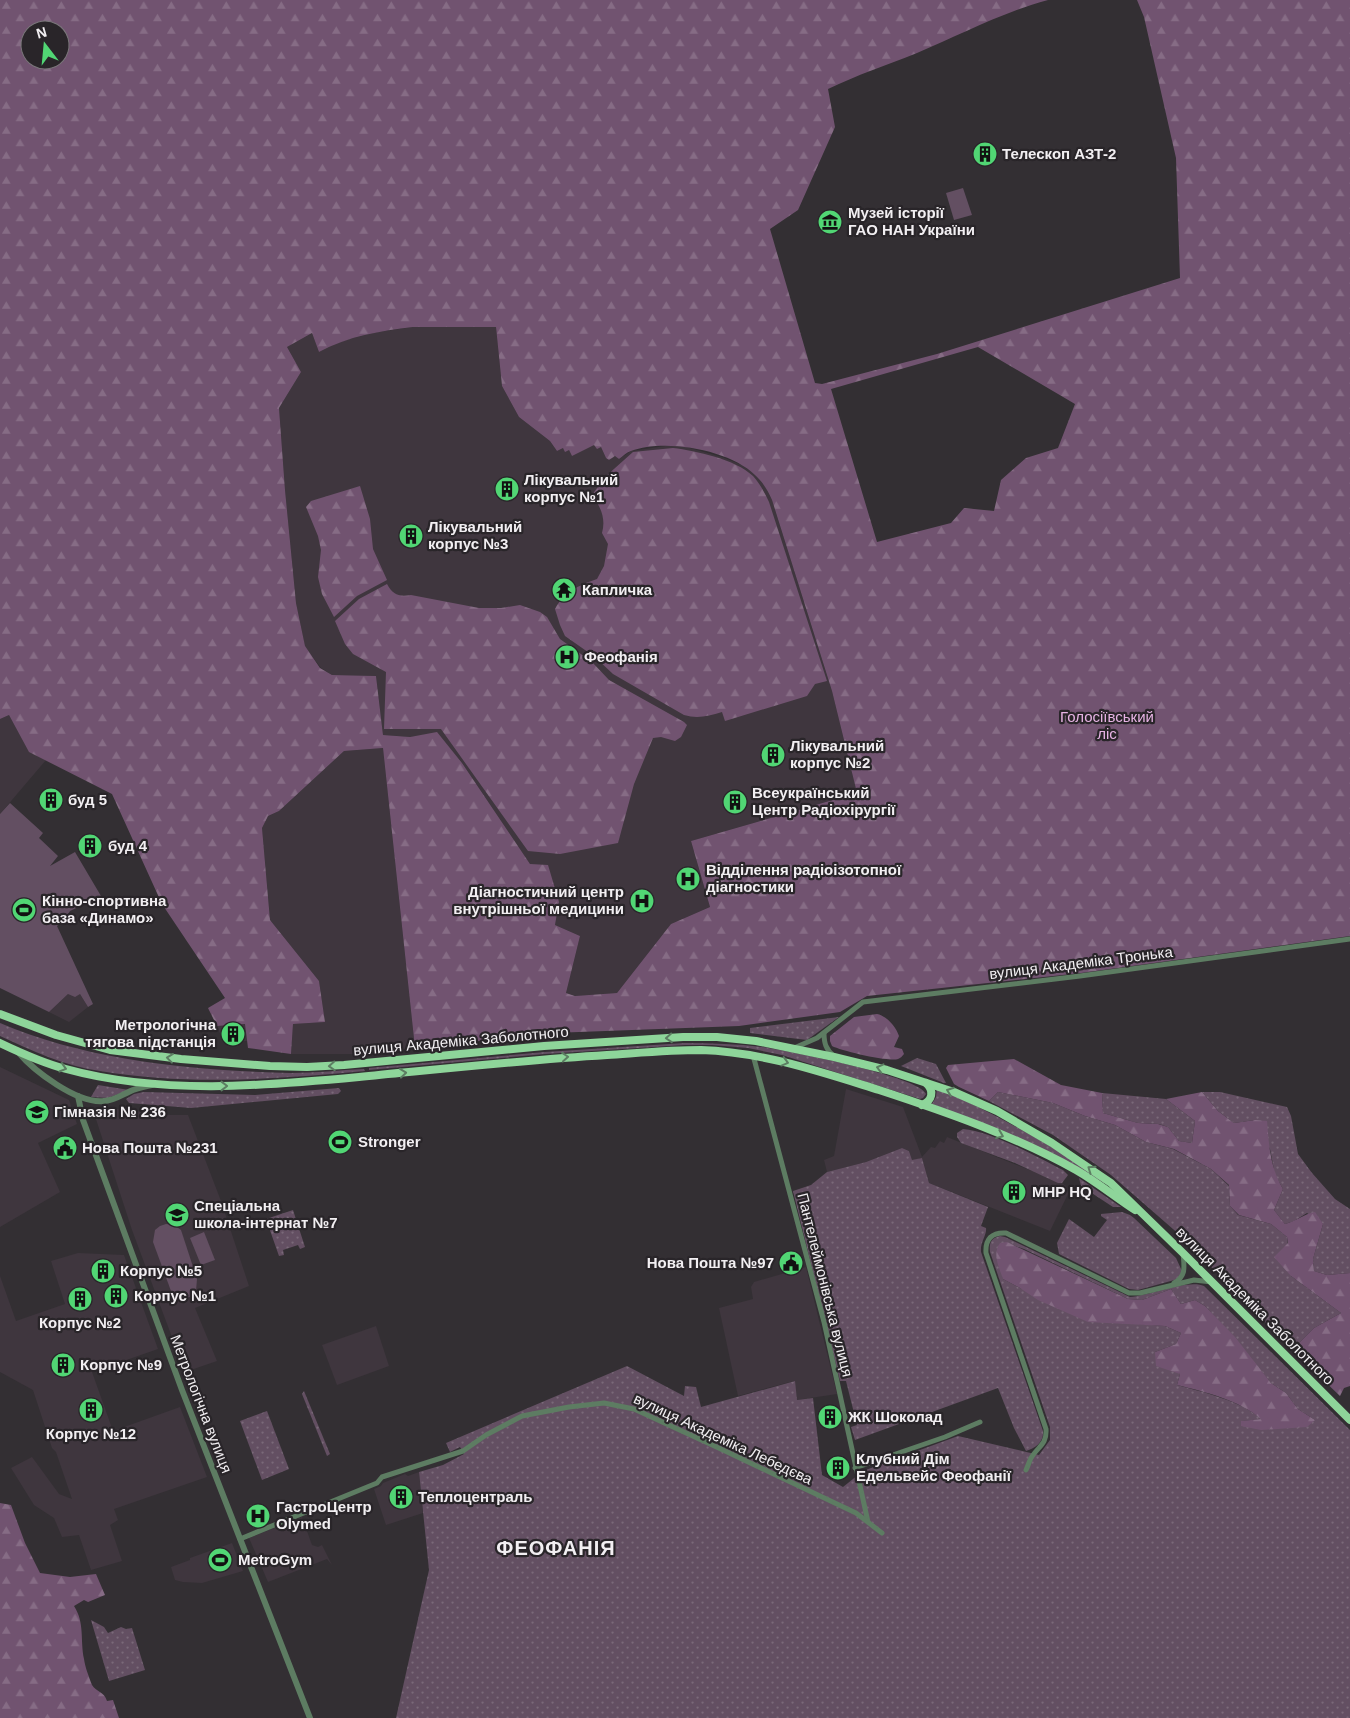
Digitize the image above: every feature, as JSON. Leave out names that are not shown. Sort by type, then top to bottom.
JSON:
[{"type":"highway","name":"вулиця Академіка Заболотного","points":[[0,1014],[56,1035],[110,1050],[181,1059],[270,1066],[344,1065],[525,1047],[683,1037],[717,1037],[756,1041],[794,1048],[887,1070],[954,1092],[996,1111],[1052,1143],[1111,1184],[1126,1196],[1350,1420]]},
{"type":"highway","name":"вулиця Академіка Заболотного","points":[[0,1042],[17,1051],[62,1068],[116,1080],[158,1084],[236,1086],[292,1083],[547,1059],[682,1050],[753,1055],[833,1076],[922,1105],[1021,1143],[1090,1179],[1141,1213]]},
{"type":"highway","points":[[922,1105],[926,1103],[931,1095],[926,1082]]},
{"type":"street","name":"вулиця Академіка Тронька","points":[[794,1048],[811,1042],[863,1002],[1090,975],[1350,939]]},
{"type":"street","points":[[824,1033],[828,1051],[834,1056]]},
{"type":"street","points":[[17,1051],[38,1072],[78,1096],[89,1100],[104,1102],[133,1090],[158,1084]]},
{"type":"street","name":"Пантелеймонівська вулиця","points":[[753,1055],[824,1322],[868,1522]]},
{"type":"street","name":"Метрологічна вулиця","points":[[78,1096],[83,1120],[150,1305],[310,1718]]},
{"type":"street","points":[[1026,1470],[1031,1458],[1045,1442],[1047,1437],[1046,1429],[986,1253],[988,1240],[998,1233],[1006,1233],[1129,1293],[1140,1293],[1194,1280],[1212,1282]]},
{"type":"street","points":[[1169,1285],[1182,1276],[1184,1267],[1183,1253]]},
{"type":"street","name":"вулиця Академіка Лебедєва","points":[[240,1539],[376,1483],[382,1477],[463,1452],[486,1435],[522,1416],[569,1407],[604,1403],[634,1409],[856,1513],[882,1534]]},
{"type":"street","points":[[855,1468],[945,1437],[980,1422]]},
{"type":"shaded area","points":[[963,188],[972,215],[954,220],[946,193]]},
{"type":"shaded area","name":"Феофанія","points":[[413,327],[496,327],[502,386],[519,417],[550,441],[557,451],[563,448],[569,450],[572,456],[594,444],[601,447],[606,458],[616,456],[619,459],[631,451],[672,445],[722,457],[742,465],[755,474],[765,486],[772,500],[832,691],[857,793],[691,841],[710,907],[671,924],[617,993],[575,996],[566,993],[580,936],[555,925],[559,902],[530,864],[462,763],[437,733],[410,737],[383,735],[376,676],[332,675],[321,668],[305,647],[296,603],[279,408],[301,372],[287,347],[312,333],[319,352],[349,339],[378,332]]},
{"type":"shaded area","points":[[9,715],[29,751],[46,760],[0,814],[0,719]]},
{"type":"shaded area","points":[[383,748],[415,1048],[359,1054],[291,1054],[293,1024],[325,1022],[319,981],[270,920],[262,828],[268,816],[279,811],[344,751]]},
{"type":"shaded area","name":"Кінно-спортивна база «Динамо»","points":[[10,803],[43,833],[39,838],[58,856],[50,866],[75,852],[101,896],[70,911],[63,922],[57,926],[93,1004],[88,1007],[80,994],[75,997],[68,994],[49,1012],[0,988],[0,814]]},
{"type":"shaded area","points":[[68,994],[80,994],[88,1007],[69,1022],[49,1012]]},
{"type":"shaded area","points":[[839,1017],[807,1040],[750,1033],[750,1028]]},
{"type":"shaded area","points":[[0,1023],[69,1047],[106,1055],[181,1066],[255,1072],[300,1073],[364,1069],[365,1071],[232,1080],[133,1076],[87,1069],[61,1062],[0,1036]]},
{"type":"shaded area","points":[[246,1024],[247,1041],[223,1041],[217,1026]]},
{"type":"shaded area","points":[[685,1043],[762,1047],[797,1053],[878,1072],[918,1087],[926,1094],[920,1099],[782,1055],[748,1048],[712,1045],[545,1054],[369,1070],[369,1068],[545,1052]]},
{"type":"shaded area","points":[[917,1058],[936,1064],[946,1083],[901,1066]]},
{"type":"shaded area","points":[[0,1067],[69,1100],[77,1124],[38,1143],[60,1192],[0,1227]]},
{"type":"shaded area","points":[[98,1085],[129,1090],[108,1098],[91,1097]]},
{"type":"shaded area","points":[[339,1088],[341,1091],[338,1094],[191,1108],[129,1103],[126,1099],[134,1094],[144,1092],[255,1095]]},
{"type":"shaded area","points":[[937,1088],[1020,1129],[1084,1167],[1106,1184],[1021,1140],[932,1104],[936,1097]]},
{"type":"shaded area","points":[[846,1089],[903,1107],[922,1157],[931,1147],[935,1148],[940,1141],[944,1143],[947,1137],[1062,1183],[1066,1186],[1068,1194],[1050,1231],[929,1183],[922,1158],[912,1161],[909,1151],[902,1148],[866,1162],[827,1172],[824,1160],[834,1156]]},
{"type":"shaded area","points":[[998,1092],[1053,1103],[1085,1116],[1115,1125],[1146,1142],[1173,1149],[1211,1169],[1229,1186],[1230,1206],[1238,1215],[1271,1224],[1287,1237],[1291,1276],[1341,1313],[1314,1328],[1292,1350],[1181,1236],[1111,1175],[1053,1135],[989,1101]]},
{"type":"shaded area","points":[[1202,1092],[1220,1092],[1287,1107],[1291,1116],[1298,1154],[1335,1199],[1350,1209],[1350,1273],[1327,1275],[1314,1271],[1313,1259],[1323,1224],[1307,1213],[1285,1224],[1274,1210],[1283,1189],[1275,1175],[1270,1149],[1255,1120],[1234,1123],[1218,1111]]},
{"type":"shaded area","points":[[1102,1093],[1166,1099],[1195,1121],[1192,1143],[1179,1141],[1168,1127],[1159,1124],[1138,1123],[1103,1113]]},
{"type":"shaded area","name":"Спеціальна школа-інтернат №7","points":[[100,1107],[171,1115],[188,1115],[221,1201],[249,1286],[195,1308],[217,1361],[185,1372],[132,1230],[95,1116]]},
{"type":"shaded area","points":[[963,1129],[986,1134],[1014,1145],[1063,1170],[1068,1175],[1062,1183],[1058,1183],[1015,1163],[961,1143],[957,1133]]},
{"type":"shaded area","points":[[902,1148],[909,1151],[912,1160],[922,1158],[929,1183],[988,1207],[981,1226],[986,1228],[986,1231],[981,1252],[1043,1431],[1041,1441],[1030,1450],[1026,1451],[1014,1428],[998,1388],[855,1440],[851,1427],[857,1425],[846,1381],[840,1381],[793,1191],[811,1185],[827,1172],[866,1162]]},
{"type":"shaded area","points":[[1079,1178],[1121,1207],[1113,1207],[1081,1186]]},
{"type":"shaded area","points":[[293,1210],[305,1247],[300,1249],[298,1245],[283,1250],[284,1255],[279,1256],[266,1219]]},
{"type":"shaded area","points":[[1122,1212],[1134,1218],[1176,1258],[1182,1271],[1178,1279],[1138,1290],[1129,1289],[1059,1254],[1057,1243],[1069,1219],[1094,1237],[1107,1220],[1101,1214]]},
{"type":"shaded area","points":[[166,1224],[174,1225],[181,1230],[197,1279],[196,1291],[190,1297],[182,1298],[175,1296],[171,1291],[153,1242],[155,1230]]},
{"type":"shaded area","points":[[204,1232],[215,1260],[201,1265],[190,1238]]},
{"type":"shaded area","name":"Феофанія","points":[[1000,1236],[1130,1297],[1179,1286],[1197,1284],[1204,1286],[1350,1430],[1350,1718],[396,1718],[429,1570],[419,1472],[443,1465],[464,1454],[460,1447],[450,1452],[446,1443],[627,1366],[684,1396],[685,1386],[696,1387],[701,1407],[795,1381],[797,1400],[813,1398],[822,1475],[843,1487],[863,1471],[958,1436],[1039,1455],[1050,1440],[1050,1427],[990,1252],[991,1241]],"holes":[[[1000,1243],[1007,1243],[1024,1249],[1128,1299],[1142,1300],[1171,1289],[1181,1304],[1195,1300],[1205,1306],[1217,1319],[1271,1383],[1286,1393],[1298,1409],[1315,1420],[1242,1421],[1262,1419],[1253,1412],[1232,1402],[1177,1385],[1180,1374],[1155,1352],[1176,1344],[1181,1333],[1165,1326],[1112,1322],[1020,1288],[1003,1279]]]},
{"type":"shaded area","points":[[78,1253],[124,1255],[158,1349],[92,1372],[113,1431],[180,1407],[207,1477],[114,1509],[118,1520],[110,1525],[122,1561],[91,1570],[79,1535],[62,1537],[54,1518],[34,1505],[11,1468],[32,1457],[59,1494],[72,1499],[56,1452],[52,1448],[33,1390],[0,1372],[0,1276],[16,1321],[65,1304],[51,1261]]},
{"type":"shaded area","points":[[806,1267],[837,1394],[797,1400],[794,1381],[738,1396],[719,1308],[753,1299],[751,1287],[754,1282]]},
{"type":"shaded area","points":[[376,1326],[389,1366],[337,1385],[322,1345]]},
{"type":"shaded area","points":[[304,1391],[330,1454],[327,1456],[302,1394]]},
{"type":"shaded area","points":[[267,1411],[289,1469],[262,1480],[240,1421]]},
{"type":"shaded area","points":[[419,1472],[423,1513],[386,1525],[374,1489],[405,1474],[408,1476]]},
{"type":"shaded area","points":[[302,1517],[312,1545],[318,1547],[322,1545],[332,1565],[327,1559],[268,1582],[249,1538]]},
{"type":"shaded area","points":[[232,1543],[243,1571],[202,1583],[175,1580],[171,1567]]},
{"type":"shaded area","points":[[91,1620],[104,1627],[108,1633],[121,1627],[126,1629],[132,1628],[145,1670],[109,1681]]},
{"type":"green space","name":"Голосіївський ліс","points":[[0,0],[1048,0],[998,17],[917,53],[828,89],[835,127],[798,210],[770,229],[815,383],[822,384],[937,354],[1180,278],[1176,158],[1144,17],[1137,0],[1350,0],[1350,936],[1081,973],[867,996],[840,1012],[739,1026],[552,1033],[415,1048],[383,748],[344,751],[279,811],[268,816],[262,828],[270,920],[319,981],[325,1022],[293,1024],[291,1054],[248,1048],[245,1024],[217,1026],[208,1008],[225,998],[162,904],[112,794],[29,752],[9,715],[0,719]],"holes":[[[413,327],[496,327],[502,386],[519,417],[550,441],[557,451],[563,448],[565,452],[569,450],[572,456],[594,445],[597,449],[601,447],[606,458],[609,460],[615,456],[619,459],[626,453],[645,447],[679,446],[714,453],[730,459],[744,466],[755,475],[772,500],[832,691],[857,793],[691,841],[710,907],[671,924],[617,993],[575,996],[566,993],[580,936],[555,925],[559,902],[548,865],[530,864],[462,763],[437,732],[410,737],[383,735],[376,676],[332,675],[320,668],[305,646],[296,603],[279,408],[301,372],[287,347],[312,333],[319,352],[353,338],[377,332]],[[978,347],[1075,404],[1058,448],[1026,458],[1001,480],[994,511],[964,508],[951,523],[877,542],[831,389]]]},
{"type":"green space","points":[[673,448],[726,460],[753,476],[764,492],[769,502],[827,681],[815,684],[807,696],[725,721],[722,712],[698,717],[684,715],[613,674],[595,657],[565,636],[555,609],[568,593],[597,579],[604,566],[608,544],[602,533],[602,513],[592,495],[605,477],[633,452]]},
{"type":"green space","points":[[360,486],[370,519],[373,549],[387,580],[357,596],[334,617],[322,594],[318,577],[321,550],[318,536],[306,507],[311,501]]},
{"type":"green space","points":[[387,584],[394,593],[403,596],[411,595],[479,608],[501,608],[520,605],[540,612],[547,617],[560,639],[592,662],[609,680],[687,725],[681,737],[675,741],[661,737],[653,738],[634,784],[618,843],[560,854],[528,851],[441,729],[384,729],[386,672],[353,654],[345,644],[335,621],[359,599]]},
{"type":"green space","points":[[877,1014],[888,1019],[898,1033],[899,1036],[894,1047],[902,1049],[904,1054],[900,1058],[893,1060],[875,1058],[832,1046],[830,1036],[854,1017]]},
{"type":"green space","points":[[1014,1059],[1061,1085],[1102,1093],[1103,1113],[1138,1123],[1158,1124],[1168,1127],[1179,1141],[1192,1143],[1195,1121],[1166,1099],[1202,1092],[1218,1111],[1234,1123],[1255,1120],[1267,1121],[1275,1173],[1283,1189],[1274,1210],[1285,1224],[1315,1212],[1323,1224],[1313,1259],[1314,1271],[1327,1275],[1350,1273],[1350,1386],[1344,1388],[1340,1396],[1292,1350],[1314,1328],[1341,1313],[1291,1276],[1274,1257],[1288,1243],[1287,1237],[1271,1224],[1239,1215],[1230,1206],[1229,1185],[1211,1169],[1174,1149],[1146,1142],[1115,1125],[1085,1116],[1053,1103],[998,1092],[989,1101],[954,1084],[946,1068],[948,1065]]},
{"type":"green space","points":[[1007,1242],[1128,1299],[1142,1300],[1171,1289],[1181,1304],[1195,1300],[1205,1306],[1235,1337],[1271,1383],[1286,1393],[1298,1409],[1315,1420],[1307,1427],[1261,1430],[1241,1426],[1241,1421],[1261,1419],[1232,1402],[1177,1385],[1180,1374],[1156,1366],[1155,1352],[1176,1344],[1181,1333],[1165,1326],[1088,1322],[1038,1300],[1003,1279],[996,1256],[1000,1243]]},
{"type":"green space","points":[[0,1503],[11,1505],[25,1543],[40,1573],[70,1577],[96,1574],[105,1595],[88,1602],[84,1600],[74,1606],[80,1619],[83,1652],[92,1685],[104,1695],[107,1701],[113,1700],[119,1718],[0,1718]]},
{"type":"place","name":"Телескоп АЗТ-2","points":[[985,154]]},
{"type":"place","name":"Музей історії ГАО НАН України","points":[[830,222]]},
{"type":"place","name":"Лікувальний корпус №1","points":[[507,489]]},
{"type":"place","name":"Лікувальний корпус №3","points":[[411,536]]},
{"type":"place","name":"Капличка","points":[[564,590]]},
{"type":"place","name":"Феофанія","points":[[567,657]]},
{"type":"place","name":"Лікувальний корпус №2","points":[[773,755]]},
{"type":"place","name":"буд 5","points":[[51,800]]},
{"type":"place","name":"Всеукраїнський Центр Радіохірургії","points":[[735,802]]},
{"type":"place","name":"буд 4","points":[[90,846]]},
{"type":"place","name":"Відділення радіоізотопної діагностики","points":[[688,879]]},
{"type":"place","name":"Діагностичний центр внутрішньої медицини","points":[[642,901]]},
{"type":"place","name":"Кінно-спортивна база «Динамо»","points":[[24,910]]},
{"type":"place","name":"Метрологічна тягова підстанція","points":[[233,1034]]},
{"type":"place","name":"Гімназія № 236","points":[[37,1112]]},
{"type":"place","name":"Stronger","points":[[340,1142]]},
{"type":"place","name":"Нова Пошта №231","points":[[65,1148]]},
{"type":"place","name":"MHP HQ","points":[[1014,1192]]},
{"type":"place","name":"Спеціальна школа-інтернат №7","points":[[177,1215]]},
{"type":"place","name":"Нова Пошта №97","points":[[791,1263]]},
{"type":"place","name":"Корпус №5","points":[[103,1271]]},
{"type":"place","name":"Корпус №1","points":[[116,1296]]},
{"type":"place","name":"Корпус №2","points":[[80,1299]]},
{"type":"place","name":"Корпус №9","points":[[63,1365]]},
{"type":"place","name":"Корпус №12","points":[[91,1410]]},
{"type":"place","name":"ЖК Шоколад","points":[[830,1417]]},
{"type":"place","name":"Клубний Дім Едельвейс Феофанії","points":[[838,1468]]},
{"type":"place","name":"Теплоцентраль","points":[[401,1497]]},
{"type":"place","name":"ГастроЦентр Olymed","points":[[258,1516]]},
{"type":"place","name":"MetroGym","points":[[220,1560]]},
{"type":"district","name":"ФЕОФАНІЯ","points":[[556,1548]]}]
